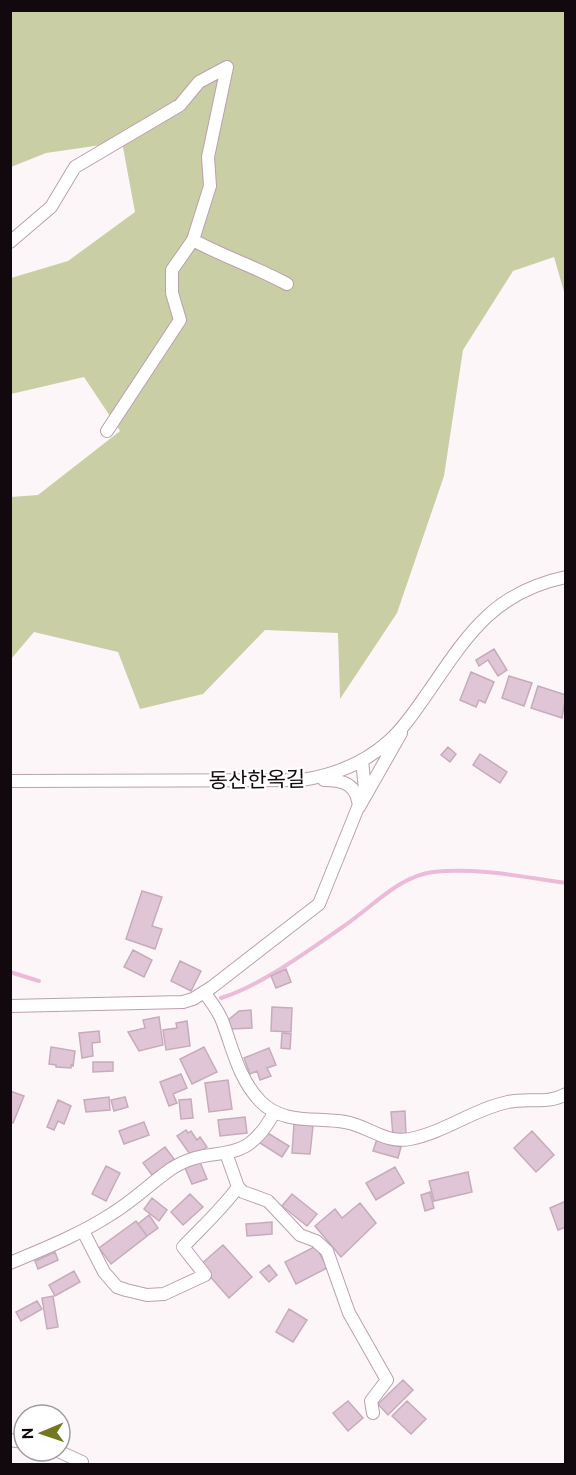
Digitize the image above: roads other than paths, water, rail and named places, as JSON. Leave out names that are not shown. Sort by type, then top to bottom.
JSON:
[{"type":"street","points":[[10,242],[51,207],[75,167],[180,105],[199,82],[227,67],[208,157],[210,186],[193,240],[172,270],[172,293],[180,320],[107,431]]},
{"type":"street","points":[[193,240],[221,255],[257,267],[287,284]]},
{"type":"street","name":"동산한옥길","points":[[10,781],[302,780],[336,772],[362,760],[388,742],[404,725],[454,653],[490,612],[528,587],[566,577]]},
{"type":"street","points":[[359,807],[396,746],[404,725]]},
{"type":"street","points":[[10,1006],[183,1002],[204,992],[319,904],[365,790],[362,760]]},
{"type":"street","points":[[302,780],[336,780],[347,783],[355,790],[359,807]]},
{"type":"street","points":[[204,992],[223,1022],[245,1080],[260,1101],[274,1113],[286,1117],[347,1122],[378,1136],[398,1140],[430,1135],[500,1104],[516,1100],[551,1101],[566,1094]]},
{"type":"street","points":[[10,1263],[83,1231],[126,1205],[172,1169],[243,1149],[254,1142],[274,1113]]},
{"type":"street","points":[[226,1153],[238,1187],[243,1192],[268,1201],[300,1235],[316,1241],[327,1251],[349,1313],[387,1380],[371,1401],[373,1413]]},
{"type":"street","points":[[83,1231],[104,1272],[117,1287],[147,1295],[164,1294],[205,1275],[183,1247],[208,1219],[225,1206],[238,1187]]},
{"type":"street","points":[[72,1457],[82,1462]]},
{"type":"waterway","points":[[221,998],[252,985],[284,966],[344,926],[397,886],[421,875],[433,872],[466,871],[566,883]]},
{"type":"waterway","points":[[10,972],[39,981]]}]
